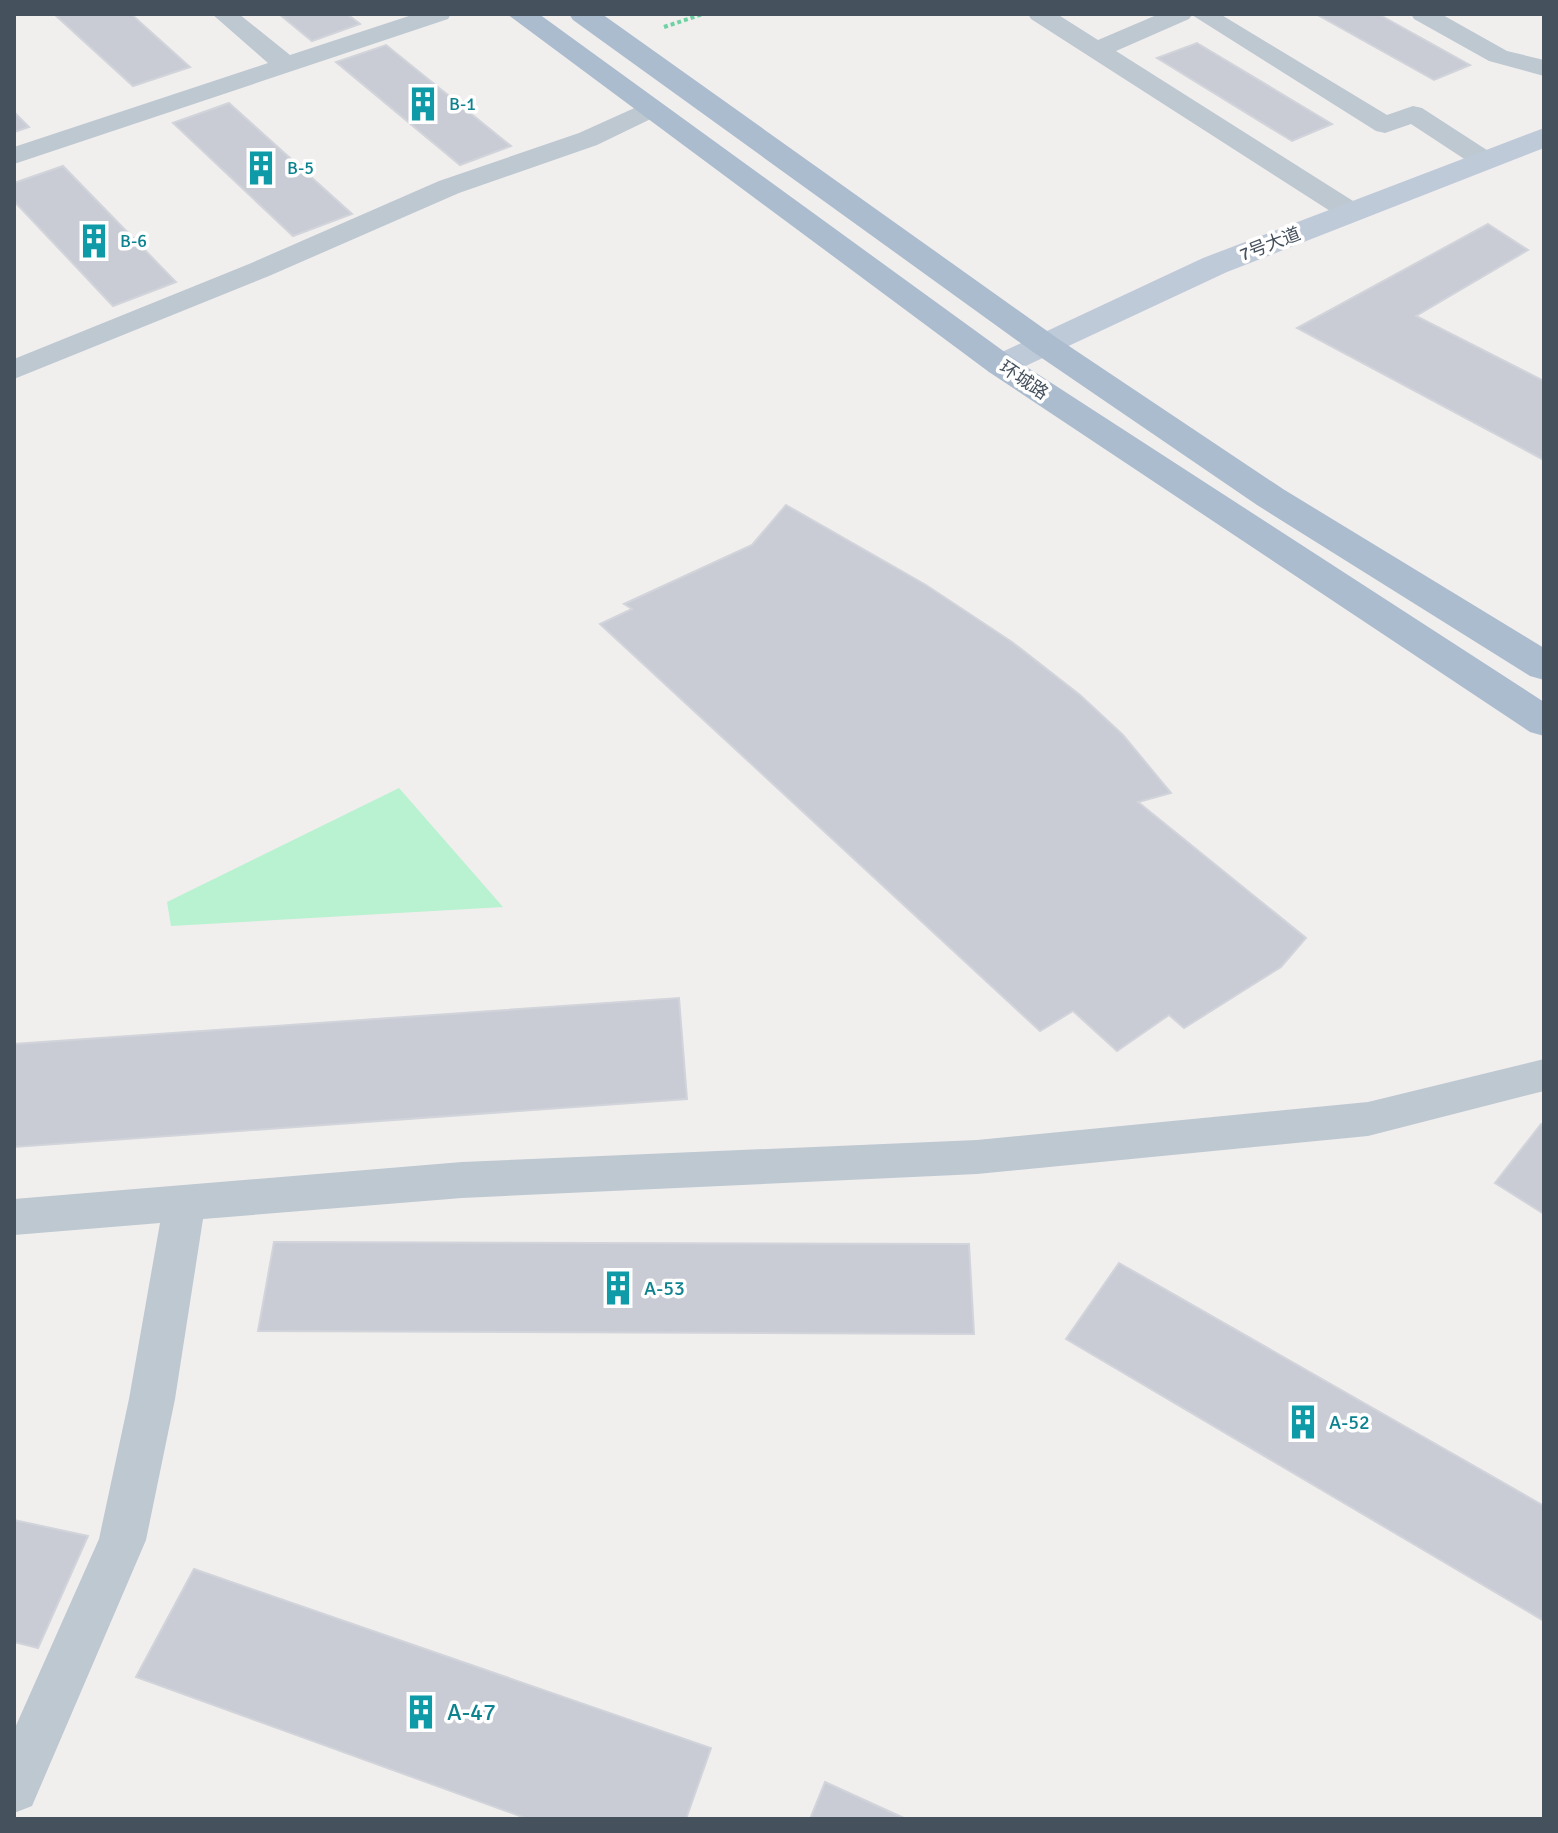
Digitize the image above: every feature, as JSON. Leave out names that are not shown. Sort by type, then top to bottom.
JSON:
[{"type":"main road","name":"环城路","points":[[521,14],[1001,365],[1544,722]]},
{"type":"main road","points":[[583,14],[1045,345],[1270,497],[1544,666]]},
{"type":"street","points":[[224,14],[287,66]]},
{"type":"street","points":[[14,156],[439,14]]},
{"type":"street","points":[[1040,14],[1351,212]]},
{"type":"street","points":[[1097,50],[1180,14]]},
{"type":"street","points":[[1203,14],[1385,125],[1413,114],[1484,160]]},
{"type":"street","points":[[1423,14],[1498,56],[1544,68]]},
{"type":"street","points":[[14,370],[259,270],[449,187],[588,139],[650,109]]},
{"type":"street","name":"7号大道","points":[[1001,365],[1215,265],[1544,137]]},
{"type":"street","points":[[14,1217],[462,1180],[977,1157],[1368,1119],[1544,1075]]},
{"type":"street","points":[[14,1788],[122,1540],[152,1399],[185,1203]]},
{"type":"green space","points":[[399,788],[503,907],[171,926],[167,902]]},
{"type":"building","points":[[54,14],[131,14],[190,67],[133,86]]},
{"type":"building","points":[[279,14],[347,14],[360,24],[312,41]]},
{"type":"building","points":[[1316,14],[1378,14],[1470,65],[1434,80]]},
{"type":"building","points":[[1197,43],[1332,124],[1292,141],[1157,58]]},
{"type":"building","name":"B-1","points":[[386,45],[511,146],[460,165],[336,62]]},
{"type":"building","name":"B-5","points":[[229,103],[352,214],[293,236],[173,123]]},
{"type":"building","points":[[14,112],[29,127],[14,132]]},
{"type":"building","name":"B-6","points":[[63,166],[176,282],[113,306],[14,201],[14,183]]},
{"type":"building","points":[[1488,224],[1528,250],[1416,316],[1544,381],[1544,460],[1297,328]]},
{"type":"building","points":[[786,505],[926,585],[1012,642],[1080,695],[1123,735],[1171,793],[1138,802],[1306,938],[1281,967],[1184,1028],[1169,1015],[1117,1051],[1073,1011],[1040,1031],[600,624],[632,609],[624,604],[752,545]]},
{"type":"building","points":[[679,998],[687,1099],[14,1147],[14,1044]]},
{"type":"building","points":[[1541,1124],[1544,1126],[1544,1214],[1495,1183]]},
{"type":"building","name":"A-53","points":[[274,1242],[969,1244],[974,1334],[258,1331]]},
{"type":"building","name":"A-52","points":[[1119,1263],[1544,1506],[1544,1621],[1066,1339]]},
{"type":"building","points":[[14,1520],[88,1536],[38,1648],[14,1642]]},
{"type":"building","name":"A-47","points":[[194,1569],[711,1748],[686,1819],[528,1819],[136,1677]]},
{"type":"building","points":[[825,1782],[906,1819],[810,1819]]},
{"type":"place","name":"B-1","points":[[423,104]]},
{"type":"place","name":"B-5","points":[[261,168]]},
{"type":"place","name":"B-6","points":[[94,241]]},
{"type":"place","name":"A-53","points":[[618,1288]]},
{"type":"place","name":"A-52","points":[[1303,1422]]},
{"type":"place","name":"A-47","points":[[421,1712]]}]
